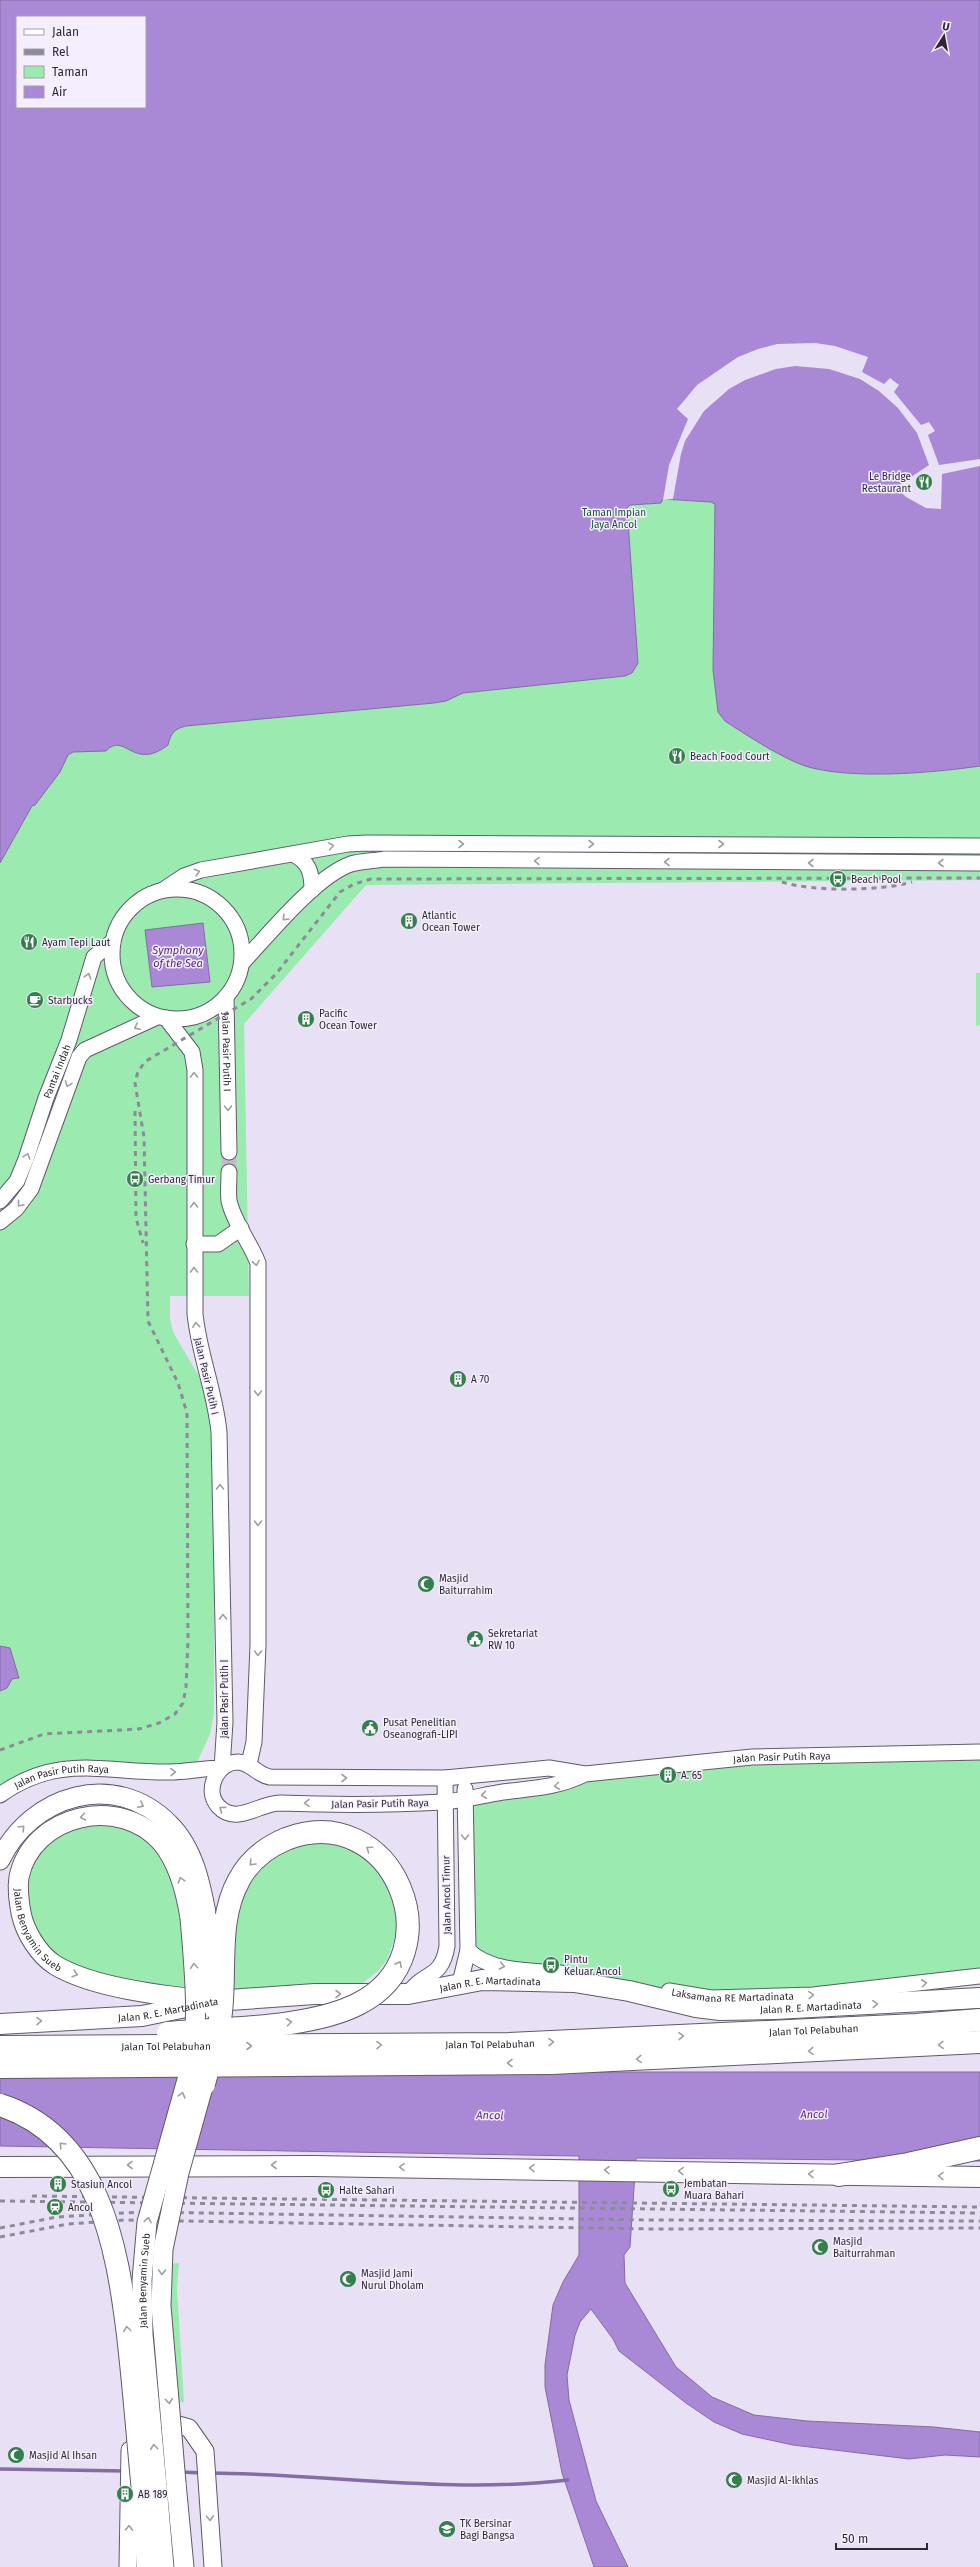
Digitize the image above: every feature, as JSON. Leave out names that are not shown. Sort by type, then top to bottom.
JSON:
[{"type":"highway","points":[[6,2047],[200,2030],[216,2029],[224,2028],[240,2027],[287,2022],[334,2014],[358,2004],[377,1992],[400,1964],[408,1928],[403,1892],[393,1872],[369,1847],[338,1834],[305,1834],[271,1847],[248,1866],[239,1880],[229,1910],[221,2012],[219,2025],[218,2031],[204,2084]]},
{"type":"highway","name":"Jalan R. E. Martadinata","points":[[0,2024],[142,2016],[215,2001],[315,1994],[408,1994],[482,1980],[574,1982],[629,1991],[696,2007],[720,2010],[775,2009],[980,1998]]},
{"type":"highway","name":"Jalan Tol Pelabuhan","points":[[6,2047],[509,2044],[908,2026],[980,2020]]},
{"type":"highway","name":"Jalan Tol Pelabuhan","points":[[0,2067],[552,2063],[980,2042]]},
{"type":"highway","points":[[0,2105],[31,2120],[52,2135],[77,2161],[95,2193],[107,2221],[121,2281],[132,2368],[148,2567]]},
{"type":"highway","points":[[839,2175],[908,2164],[980,2148]]},
{"type":"highway","points":[[5,2166],[258,2165],[644,2170],[980,2177]]},
{"type":"main road","name":"Jalan Benyamin Sueb","points":[[0,1860],[14,1837],[25,1825],[53,1805],[68,1798],[85,1795],[120,1797],[138,1803],[154,1812],[169,1824],[179,1836],[195,1869],[198,1918],[214,2013],[211,2052],[204,2084],[179,2173],[163,2249],[161,2306],[184,2567]]},
{"type":"main road","name":"Jalan Benyamin Sueb","points":[[164,2567],[143,2334],[142,2280],[147,2222],[192,2062],[195,2040],[195,1976],[198,1918],[170,1853],[149,1831],[122,1818],[94,1814],[64,1823],[51,1830],[31,1850],[19,1876],[18,1892],[23,1922],[33,1943],[53,1963],[68,1972],[117,1986],[155,1994],[215,2001]]},
{"type":"main road","points":[[128,2567],[130,2446],[145,2427],[171,2423],[189,2428],[205,2451],[213,2567]]},
{"type":"street","points":[[164,890],[184,876],[201,870],[348,844],[980,846]]},
{"type":"street","points":[[293,854],[305,861],[308,866],[312,890]]},
{"type":"street","points":[[242,962],[312,890],[330,875],[351,864],[384,860],[980,864]]},
{"type":"street","points":[[181,889],[198,892],[214,900],[228,912],[237,927],[242,944],[242,962],[237,982],[226,999],[212,1010],[196,1017],[179,1020],[161,1018],[140,1009],[126,996],[119,985],[111,961],[112,942],[121,921],[136,903],[149,895],[164,890],[181,889]]},
{"type":"street","name":"Pantai Indah","points":[[0,1201],[17,1181],[26,1159],[46,1098],[69,1040],[94,957],[112,942]]},
{"type":"street","name":"Jalan Pasir Putih I","points":[[226,999],[229,1152]]},
{"type":"street","name":"Pantai Indah","points":[[0,1222],[16,1209],[31,1189],[79,1057],[85,1050],[161,1018]]},
{"type":"street","name":"Jalan Pasir Putih I","points":[[161,1018],[184,1039],[192,1052],[194,1060],[194,1244],[197,1330],[216,1403],[219,1432],[225,1722],[222,1768]]},
{"type":"street","points":[[229,1172],[229,1199],[258,1263],[258,1645],[254,1742],[249,1764]]},
{"type":"street","points":[[194,1244],[218,1244],[241,1228]]},
{"type":"street","name":"Jalan Pasir Putih Raya","points":[[0,1795],[27,1779],[64,1769],[90,1767],[172,1772],[202,1768],[222,1768],[236,1762],[249,1764],[263,1776],[270,1777],[445,1778],[549,1768],[585,1774],[752,1757],[980,1752]]},
{"type":"street","name":"Jalan Pasir Putih Raya","points":[[222,1768],[213,1782],[214,1800],[225,1812],[233,1814],[241,1814],[273,1803],[444,1802],[564,1785],[585,1774]]},
{"type":"street","name":"Jalan Ancol Timur","points":[[460,1983],[468,1950],[464,1798],[465,1777]]},
{"type":"street","name":"Jalan Ancol Timur","points":[[408,1994],[416,1984],[440,1968],[445,1960],[447,1946],[444,1802],[445,1778]]},
{"type":"street","name":"Laksamana RE Martadinata","points":[[468,1950],[490,1964],[504,1967],[618,1979],[701,1998],[813,1995],[980,1976]]},
{"type":"green space","name":"Taman Impian Jaya Ancol","points":[[980,57],[980,880],[366,885],[244,1024],[249,1296],[170,1296],[170,1319],[173,1332],[200,1378],[207,1396],[214,1445],[214,1713],[210,1734],[194,1769],[64,1769],[0,1795],[0,226]]},
{"type":"green space","points":[[976,973],[980,973],[980,1025],[976,1026]]},
{"type":"green space","points":[[980,1752],[980,1976],[701,1998],[472,1954],[464,1798],[752,1757]]},
{"type":"green space","points":[[85,1823],[128,1829],[146,1839],[160,1855],[169,1875],[176,1898],[183,1946],[185,1988],[136,1983],[89,1971],[59,1957],[47,1946],[40,1936],[29,1909],[27,1897],[30,1874],[34,1863],[48,1843],[58,1835]]},
{"type":"green space","points":[[315,1841],[344,1845],[372,1860],[397,1906],[396,1934],[387,1960],[378,1971],[355,1989],[231,1991],[236,1931],[239,1912],[245,1893],[254,1877],[267,1862],[285,1850]]},
{"type":"green space","points":[[179,2263],[177,2288],[184,2402],[147,2405],[140,2267]]},
{"type":"water","points":[[0,0],[980,0],[980,766],[939,771],[891,774],[845,773],[823,770],[805,766],[786,758],[725,721],[718,712],[713,670],[715,504],[711,502],[663,499],[661,503],[630,505],[627,508],[638,663],[632,673],[625,676],[463,693],[446,701],[434,703],[186,726],[174,732],[170,737],[168,745],[156,752],[146,755],[131,751],[119,745],[113,746],[106,751],[73,752],[68,755],[60,772],[35,805],[32,806],[0,863]]},
{"type":"water","name":"Symphony of the Sea","points":[[203,923],[210,982],[152,987],[145,930]]},
{"type":"water","points":[[0,1646],[10,1648],[19,1678],[12,1679],[7,1688],[0,1691]]},
{"type":"water","points":[[475,2072],[980,2072],[980,2161],[636,2158],[630,2247],[624,2255],[625,2283],[676,2367],[712,2397],[754,2415],[807,2421],[934,2427],[980,2432],[980,2457],[945,2455],[909,2459],[793,2445],[742,2434],[714,2422],[686,2403],[619,2351],[613,2339],[591,2309],[580,2322],[575,2335],[567,2375],[569,2400],[596,2501],[628,2567],[594,2567],[562,2473],[545,2387],[545,2365],[553,2305],[563,2282],[579,2255],[579,2156],[0,2146],[0,2075]]},
{"type":"pier","points":[[815,343],[835,346],[868,357],[862,372],[884,384],[890,378],[899,385],[894,392],[921,425],[929,422],[935,431],[928,435],[939,465],[980,459],[980,466],[942,474],[941,509],[926,508],[906,497],[896,487],[929,465],[917,433],[898,408],[879,391],[860,379],[829,369],[795,366],[776,369],[745,380],[729,389],[704,411],[685,441],[681,454],[673,499],[663,500],[669,465],[688,419],[677,409],[697,385],[738,357],[758,349],[777,344]]},
{"type":"waterway","points":[[0,2469],[125,2471]]},
{"type":"waterway","points":[[181,2472],[203,2473]]},
{"type":"waterway","points":[[211,2473],[479,2485],[523,2484],[568,2480]]},
{"type":"tunnel","points":[[229,1152],[229,1172]]},
{"type":"railway","points":[[0,1750],[44,1734],[139,1729],[159,1723],[175,1714],[183,1703],[186,1687],[188,1640],[187,1413],[178,1383],[148,1321],[144,1137],[135,1083],[138,1071],[146,1061],[251,999],[276,974],[340,892],[354,884],[371,879],[980,878]]},
{"type":"railway","points":[[782,882],[828,889],[866,889],[912,882]]},
{"type":"railway","points":[[135,1111],[136,1218],[143,1243]]},
{"type":"railway","points":[[32,2196],[980,2207]]},
{"type":"railway","points":[[0,2201],[980,2213]]},
{"type":"railway","points":[[0,2228],[57,2217],[141,2212],[651,2220],[980,2221]]},
{"type":"railway","points":[[0,2237],[68,2224],[125,2220],[651,2229],[980,2228]]},
{"type":"place","name":"Le Bridge Restaurant","points":[[924,482]]},
{"type":"place","name":"Beach Food Court","points":[[677,756]]},
{"type":"place","name":"Beach Pool","points":[[838,879]]},
{"type":"place","name":"Atlantic Ocean Tower","points":[[409,921]]},
{"type":"place","name":"Ayam Tepi Laut","points":[[29,942]]},
{"type":"place","name":"Starbucks","points":[[35,1000]]},
{"type":"place","name":"Pacific Ocean Tower","points":[[306,1019]]},
{"type":"place","name":"Gerbang Timur","points":[[135,1179]]},
{"type":"place","name":"A 70","points":[[458,1379]]},
{"type":"place","name":"Masjid Baiturrahim","points":[[426,1584]]},
{"type":"place","name":"Sekretariat RW 10","points":[[475,1639]]},
{"type":"place","name":"Pusat Penelitian Oseanografi-LIPI","points":[[370,1728]]},
{"type":"place","name":"A. 65","points":[[668,1775]]},
{"type":"place","name":"Pintu Keluar Ancol","points":[[551,1965]]},
{"type":"place","name":"Stasiun Ancol","points":[[58,2184]]},
{"type":"place","name":"Jembatan Muara Bahari","points":[[671,2189]]},
{"type":"place","name":"Halte Sahari","points":[[326,2190]]},
{"type":"place","name":"Ancol","points":[[55,2207]]},
{"type":"place","name":"Masjid Baiturrahman","points":[[820,2247]]},
{"type":"place","name":"Masjid Jami Nurul Dholam","points":[[348,2279]]},
{"type":"place","name":"Masjid Al Ihsan","points":[[16,2455]]},
{"type":"place","name":"Masjid Al-Ikhlas","points":[[734,2480]]},
{"type":"place","name":"AB 189","points":[[125,2494]]},
{"type":"place","name":"TK Bersinar Bagi Bangsa","points":[[447,2529]]}]
